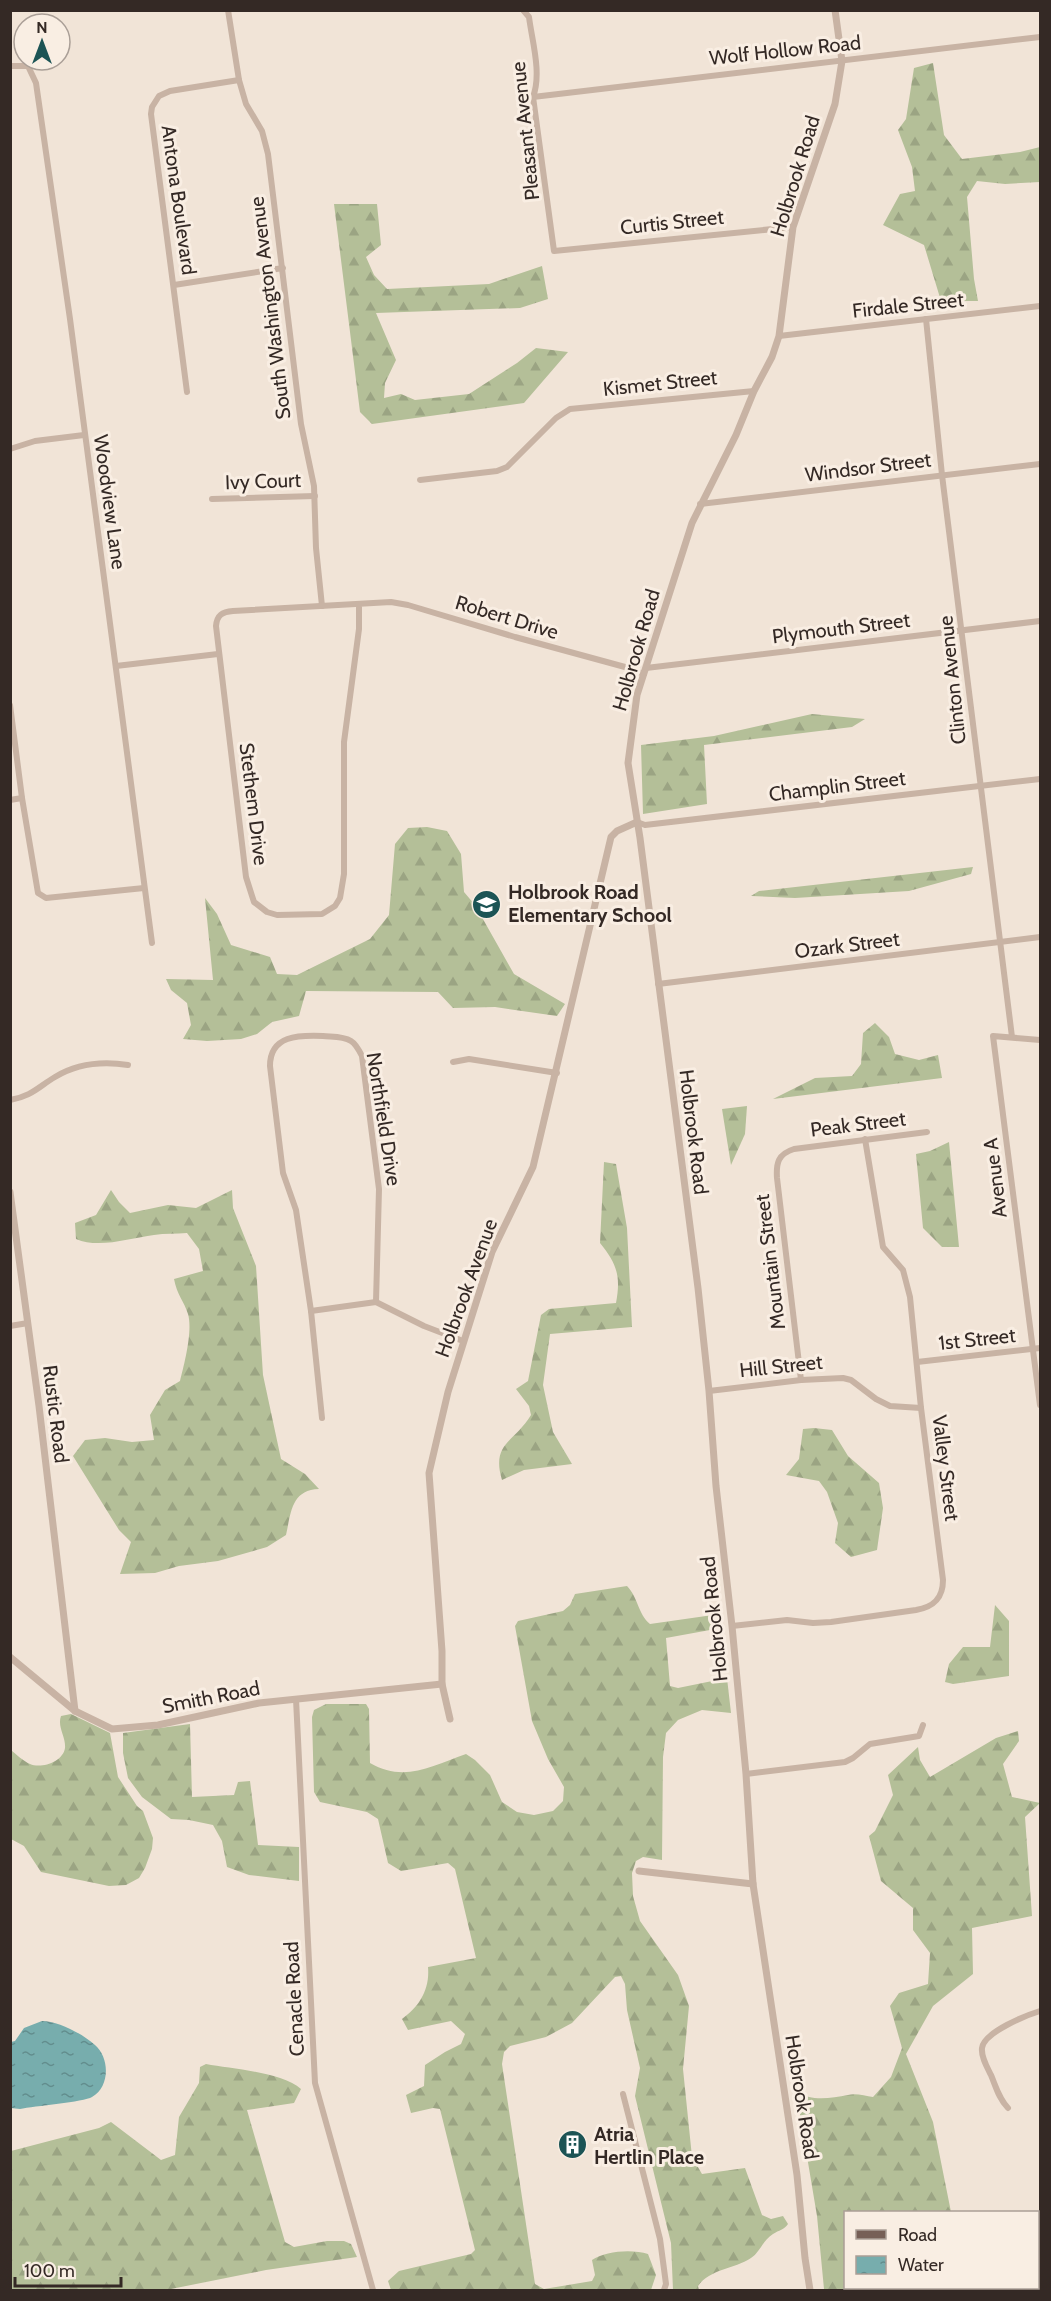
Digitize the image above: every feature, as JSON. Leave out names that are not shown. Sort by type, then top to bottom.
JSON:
[{"type":"street","name":"South Washington Avenue","points":[[228,10],[239,80],[246,104],[262,131],[268,154],[301,424],[315,496],[316,548],[322,606]]},
{"type":"street","name":"Pleasant Avenue","points":[[522,10],[529,17],[537,77],[537,87],[533,97],[554,251]]},
{"type":"street","name":"Holbrook Road","points":[[810,2290],[797,2175],[753,1884],[746,1774],[698,1288],[628,763],[633,716],[679,560],[700,504],[736,435],[779,336],[793,227],[835,104],[842,61],[835,10]]},
{"type":"street","name":"Wolf Hollow Road","points":[[533,97],[1041,37]]},
{"type":"street","name":"Woodview Lane","points":[[31,72],[36,83],[70,319],[152,943]]},
{"type":"street","name":"Antona Boulevard","points":[[188,392],[156,158],[152,107],[159,96],[170,91],[239,80]]},
{"type":"street","name":"Curtis Street","points":[[554,251],[793,227]]},
{"type":"street","points":[[174,285],[283,268]]},
{"type":"street","name":"Firdale Street","points":[[779,336],[1041,306]]},
{"type":"street","name":"Clinton Avenue","points":[[926,319],[942,475],[1012,1037]]},
{"type":"street","name":"Kismet Street","points":[[420,480],[497,471],[507,467],[556,418],[570,410],[754,391]]},
{"type":"street","points":[[10,449],[35,441],[84,435]]},
{"type":"street","name":"Windsor Street","points":[[700,504],[1041,464]]},
{"type":"street","name":"Ivy Court","points":[[212,500],[315,496]]},
{"type":"street","name":"Robert Drive","points":[[359,606],[391,602],[416,607],[645,671]]},
{"type":"street","name":"Stethem Drive","points":[[359,606],[359,629],[343,756],[344,874],[340,898],[335,906],[322,914],[277,915],[267,912],[254,902],[246,877],[218,654],[216,626],[218,617],[233,611],[359,606]]},
{"type":"street","name":"Plymouth Street","points":[[645,671],[1041,621]]},
{"type":"street","points":[[116,666],[218,654]]},
{"type":"street","points":[[10,705],[36,886],[41,896],[53,898],[144,888]]},
{"type":"street","name":"Champlin Street","points":[[637,822],[645,825],[1041,779]]},
{"type":"street","points":[[10,800],[22,798]]},
{"type":"street","name":"Holbrook Avenue","points":[[450,1719],[442,1684],[442,1651],[429,1473],[448,1392],[492,1252],[534,1167],[611,837],[617,831],[637,822]]},
{"type":"street","name":"Ozark Street","points":[[658,984],[1041,938]]},
{"type":"street","name":"Northfield Drive","points":[[322,1418],[311,1311],[296,1210],[283,1173],[270,1066],[271,1054],[284,1039],[295,1036],[346,1039],[356,1046],[362,1056],[379,1189],[376,1302]]},
{"type":"street","name":"Avenue A","points":[[1012,1037],[993,1036],[1041,1405]]},
{"type":"street","points":[[1012,1037],[1041,1040]]},
{"type":"street","points":[[453,1062],[469,1059],[557,1073]]},
{"type":"street","points":[[10,1100],[27,1097],[56,1076],[83,1065],[105,1062],[128,1065]]},
{"type":"street","name":"Peak Street","points":[[794,1149],[927,1132]]},
{"type":"street","name":"Valley Street","points":[[732,1626],[779,1620],[831,1622],[923,1609],[938,1599],[942,1593],[943,1580],[908,1286],[903,1270],[883,1247],[865,1139]]},
{"type":"street","name":"Mountain Street","points":[[794,1149],[781,1155],[777,1161],[777,1170],[801,1380]]},
{"type":"street","name":"Rustic Road","points":[[10,1192],[75,1711]]},
{"type":"street","points":[[311,1311],[376,1302],[424,1326],[463,1341]]},
{"type":"street","points":[[10,1326],[28,1323]]},
{"type":"street","name":"1st Street","points":[[917,1362],[1041,1348]]},
{"type":"street","name":"Hill Street","points":[[709,1391],[801,1380],[843,1378],[851,1380],[876,1399],[890,1406],[921,1408]]},
{"type":"street","name":"Smith Road","points":[[10,1657],[75,1711],[111,1729],[158,1725],[259,1703],[442,1684]]},
{"type":"street","name":"Cenacle Road","points":[[296,1699],[315,2084],[373,2290]]},
{"type":"street","points":[[746,1774],[845,1762],[870,1744],[919,1736],[922,1725]]},
{"type":"street","points":[[639,1871],[753,1884]]},
{"type":"street","points":[[1008,2108],[1001,2101],[985,2061],[982,2053],[983,2043],[988,2037],[1011,2023],[1041,2011]]},
{"type":"street","points":[[623,2094],[660,2239],[666,2284],[664,2290]]},
{"type":"green space","points":[[933,63],[944,135],[962,159],[1020,152],[1040,147],[1040,182],[1005,184],[977,181],[967,197],[978,301],[941,301],[924,245],[883,225],[900,194],[915,191],[912,167],[898,130],[906,119],[914,68]]},
{"type":"green space","points":[[334,204],[377,204],[381,245],[366,257],[374,275],[387,289],[489,284],[542,266],[548,299],[520,308],[376,313],[396,360],[385,383],[384,398],[401,394],[415,400],[469,394],[536,348],[568,352],[524,403],[372,424],[360,412]]},
{"type":"green space","points":[[812,714],[865,719],[852,727],[704,745],[707,804],[643,814],[641,745],[714,736]]},
{"type":"green space","points":[[427,827],[447,831],[461,854],[464,892],[475,905],[514,974],[565,1004],[557,1016],[495,1007],[453,1008],[438,992],[306,991],[299,1016],[272,1022],[257,1034],[241,1039],[207,1041],[183,1039],[191,1025],[187,1003],[171,990],[166,979],[213,980],[205,898],[217,914],[231,945],[270,957],[277,974],[297,975],[370,939],[389,915],[395,844],[408,828]]},
{"type":"green space","points":[[973,867],[971,874],[909,891],[795,898],[751,896],[759,891]]},
{"type":"green space","points":[[875,1023],[889,1037],[895,1054],[919,1060],[938,1055],[942,1078],[773,1099],[815,1078],[852,1076],[861,1064],[863,1033]]},
{"type":"green space","points":[[747,1106],[745,1134],[731,1165],[722,1109]]},
{"type":"green space","points":[[949,1142],[959,1247],[942,1247],[923,1228],[916,1154],[930,1151]]},
{"type":"green space","points":[[604,1162],[616,1164],[627,1228],[632,1327],[550,1334],[543,1385],[553,1432],[572,1464],[524,1470],[502,1480],[499,1468],[502,1451],[531,1415],[529,1406],[516,1389],[528,1381],[541,1315],[549,1309],[616,1303],[618,1278],[614,1264],[600,1243]]},
{"type":"green space","points":[[111,1190],[130,1213],[168,1205],[196,1208],[232,1190],[233,1208],[256,1266],[263,1375],[281,1459],[305,1474],[319,1489],[310,1490],[298,1498],[291,1511],[286,1535],[267,1547],[218,1561],[179,1566],[155,1573],[120,1574],[131,1542],[119,1530],[73,1456],[85,1440],[105,1438],[132,1442],[154,1440],[150,1415],[165,1390],[180,1381],[189,1338],[188,1314],[174,1279],[203,1271],[199,1249],[187,1233],[158,1234],[104,1243],[76,1239],[75,1223],[96,1215]]},
{"type":"green space","points":[[803,1429],[832,1430],[848,1456],[879,1483],[883,1508],[877,1550],[851,1557],[835,1543],[838,1523],[827,1492],[819,1481],[786,1475],[799,1459]]},
{"type":"green space","points":[[627,1586],[650,1624],[720,1614],[721,1628],[666,1638],[670,1686],[678,1688],[727,1678],[731,1713],[702,1710],[678,1720],[666,1733],[663,1757],[662,1860],[643,1857],[636,1861],[632,1873],[633,1896],[640,1921],[678,1975],[689,2006],[683,2069],[692,2157],[702,2174],[745,2168],[762,2215],[771,2219],[783,2216],[788,2224],[770,2237],[751,2258],[703,2280],[698,2286],[699,2290],[673,2290],[671,2243],[635,2096],[640,2068],[627,2010],[625,1984],[621,1976],[615,1977],[572,2023],[546,2037],[510,2046],[504,2052],[502,2064],[535,2284],[544,2289],[592,2281],[595,2275],[592,2260],[611,2253],[634,2252],[648,2254],[656,2275],[651,2290],[391,2290],[388,2281],[399,2271],[471,2254],[475,2250],[440,2109],[433,2108],[411,2113],[406,2095],[424,2086],[425,2065],[461,2044],[465,2034],[451,2021],[408,2030],[402,2019],[414,2009],[422,1997],[427,1983],[428,1967],[476,1958],[455,1869],[448,1863],[401,1871],[388,1863],[378,1819],[367,1812],[320,1802],[314,1792],[312,1717],[314,1710],[326,1704],[366,1704],[369,1709],[370,1763],[382,1769],[395,1772],[418,1770],[466,1754],[490,1775],[502,1802],[517,1812],[534,1815],[553,1811],[563,1801],[564,1787],[548,1759],[532,1721],[515,1626],[518,1621],[563,1611],[570,1605],[575,1594]]},
{"type":"green space","points":[[995,1605],[1009,1621],[1009,1676],[953,1684],[945,1682],[949,1664],[963,1647],[990,1647]]},
{"type":"green space","points":[[71,1714],[110,1733],[118,1777],[137,1806],[143,1811],[153,1838],[152,1849],[145,1868],[139,1878],[126,1885],[109,1886],[41,1872],[24,1846],[11,1839],[11,1750],[30,1764],[40,1766],[56,1761],[65,1748],[60,1724],[61,1716]]},
{"type":"green space","points":[[190,1724],[192,1797],[234,1795],[238,1782],[250,1781],[258,1845],[299,1847],[299,1881],[249,1875],[227,1867],[222,1841],[213,1825],[171,1819],[142,1797],[128,1778],[123,1753],[123,1733]]},
{"type":"green space","points":[[1018,1731],[1019,1741],[1003,1764],[1012,1797],[1040,1803],[1025,1817],[1032,1916],[972,1928],[973,1974],[933,2006],[906,2054],[933,2122],[951,2211],[844,2211],[844,2289],[864,2289],[827,2290],[824,2289],[817,2216],[796,2091],[815,2098],[854,2094],[873,2097],[891,2077],[902,2048],[890,2006],[899,1993],[928,1984],[930,1953],[913,1930],[913,1908],[881,1881],[869,1836],[875,1831],[893,1795],[888,1775],[918,1747],[920,1760],[930,1777],[996,1738]]},
{"type":"green space","points":[[206,2064],[269,2075],[293,2083],[301,2089],[294,2103],[247,2110],[285,2242],[294,2247],[327,2241],[344,2241],[351,2244],[357,2257],[266,2270],[166,2290],[11,2290],[11,2151],[99,2128],[111,2122],[161,2160],[175,2155],[179,2117],[199,2083],[200,2067]]},
{"type":"water","points":[[42,2021],[70,2029],[95,2045],[103,2057],[105,2080],[98,2092],[87,2099],[20,2109],[11,2108],[11,2042],[15,2041],[24,2028]]},
{"type":"place","name":"Holbrook Road Elementary School","points":[[487,904]]},
{"type":"place","name":"Atria Hertlin Place","points":[[573,2145]]}]
